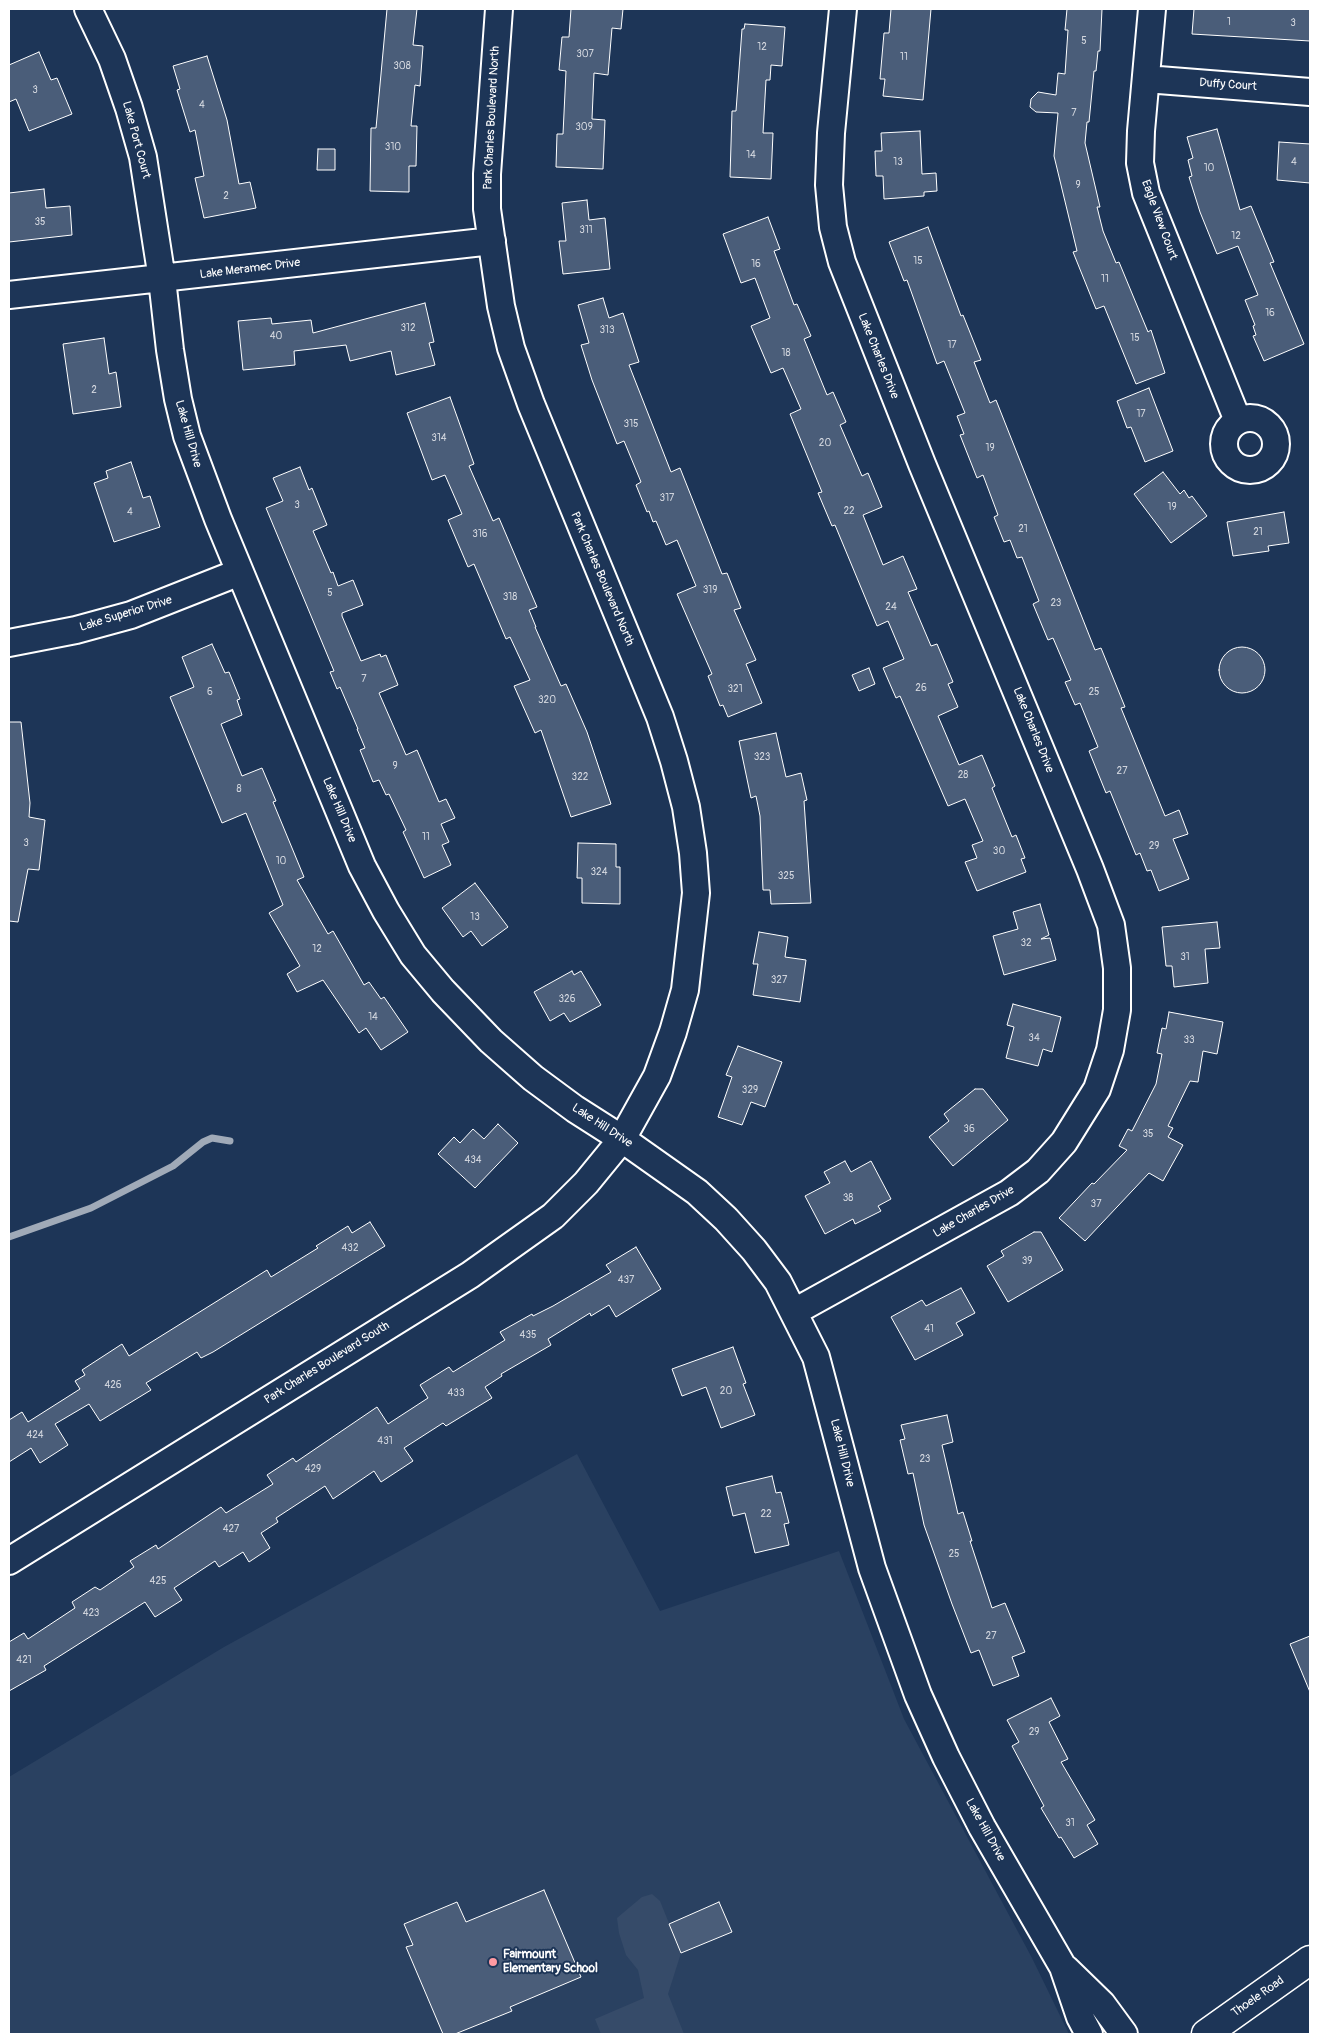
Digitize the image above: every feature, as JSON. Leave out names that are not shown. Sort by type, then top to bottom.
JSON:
[{"type":"main road","name":"Thoele Road","points":[[1206,2034],[1310,1960]]},
{"type":"street","name":"Lake Port Court","points":[[88,9],[112,59],[143,156],[162,279]]},
{"type":"street","name":"Park Charles Boulevard North","points":[[499,9],[487,174],[487,209],[501,306],[511,348],[531,404],[660,717],[674,760],[686,807],[693,853],[696,893],[685,990],[673,1032],[656,1076],[622,1138]]},
{"type":"street","name":"Lake Charles Drive","points":[[794,1312],[1002,1197],[1038,1171],[1064,1142],[1097,1089],[1110,1050],[1117,1010],[1118,968],[1108,915],[862,316],[842,262],[833,227],[829,185],[831,133],[842,9]]},
{"type":"street","name":"Eagle View Court","points":[[1152,9],[1140,163],[1146,193],[1238,420]]},
{"type":"street","name":"Duffy Court","points":[[1146,79],[1310,92]]},
{"type":"street","name":"Lake Meramec Drive","points":[[9,295],[492,241]]},
{"type":"street","name":"Lake Hill Drive","points":[[162,279],[170,350],[178,399],[187,436],[240,572],[362,866],[386,911],[414,955],[443,991],[491,1041],[534,1078],[575,1109],[622,1138],[697,1192],[726,1219],[778,1282],[816,1357],[872,1568],[918,1695],[946,1757],[978,1818],[1063,1967],[1080,2017],[1089,2034]]},
{"type":"street","name":"Lake Superior Drive","points":[[9,643],[76,630],[131,615],[240,572]]},
{"type":"street","name":"Park Charles Boulevard South","points":[[9,1560],[478,1270],[553,1216],[586,1183],[622,1138]]},
{"type":"street","name":"Lake Hill Drive","points":[[1063,1967],[1102,2004],[1124,2034]]},
{"type":"shaded area","points":[[577,1454],[660,1611],[839,1551],[904,1719],[1032,1958],[1069,2034],[9,2034],[9,1777],[224,1647]]},
{"type":"shaded area","points":[[652,1894],[660,1901],[681,1953],[668,1994],[684,2034],[601,2034],[595,2019],[644,1998],[638,1970],[626,1955],[619,1933],[617,1918],[642,1897]]},
{"type":"building","points":[[387,9],[417,9],[413,45],[423,46],[420,86],[415,85],[411,126],[417,126],[416,166],[409,166],[409,192],[370,191],[371,128],[376,128]]},
{"type":"building","points":[[571,9],[623,9],[621,29],[612,28],[608,75],[594,73],[592,119],[605,120],[603,169],[556,167],[557,134],[563,134],[566,71],[559,70],[562,37],[569,37]]},
{"type":"building","points":[[891,9],[931,9],[923,100],[883,96],[885,79],[880,79],[884,33],[889,33]]},
{"type":"building","points":[[1067,9],[1102,9],[1100,51],[1098,51],[1096,71],[1094,71],[1085,143],[1100,207],[1097,207],[1103,231],[1116,263],[1119,262],[1148,332],[1151,330],[1165,373],[1136,384],[1104,306],[1096,309],[1073,252],[1077,251],[1054,156],[1058,113],[1036,112],[1030,107],[1031,99],[1038,92],[1056,95],[1058,73],[1065,74],[1068,30],[1065,30]]},
{"type":"building","points":[[1194,9],[1310,9],[1310,41],[1192,34]]},
{"type":"building","points":[[745,24],[785,27],[782,66],[771,65],[770,80],[766,80],[763,133],[773,133],[771,179],[730,177],[732,111],[736,111],[742,29],[744,29]]},
{"type":"building","points":[[39,52],[51,80],[57,78],[72,114],[29,131],[16,99],[9,102],[9,65]]},
{"type":"building","points":[[207,56],[227,120],[239,184],[250,182],[256,208],[204,218],[195,178],[204,176],[195,130],[190,132],[177,90],[180,89],[173,66]]},
{"type":"building","points":[[1217,129],[1240,210],[1251,206],[1274,262],[1270,263],[1304,344],[1264,361],[1253,336],[1256,335],[1253,326],[1255,325],[1245,300],[1258,295],[1238,246],[1217,254],[1200,212],[1189,177],[1192,176],[1188,160],[1193,158],[1187,137]]},
{"type":"building","points":[[920,131],[922,174],[936,173],[937,191],[924,192],[924,196],[884,199],[883,176],[876,176],[875,151],[882,151],[881,133]]},
{"type":"building","points":[[1279,142],[1310,144],[1310,183],[1277,180]]},
{"type":"building","points":[[318,149],[335,149],[335,170],[317,170]]},
{"type":"building","points":[[44,189],[46,208],[70,206],[72,235],[9,242],[9,193]]},
{"type":"building","points":[[587,200],[589,220],[605,218],[610,269],[563,274],[559,241],[566,241],[562,203]]},
{"type":"building","points":[[768,217],[780,249],[774,251],[794,305],[797,304],[811,336],[804,339],[827,395],[833,392],[846,422],[840,425],[862,476],[868,473],[882,507],[863,515],[883,565],[903,556],[917,589],[908,592],[931,646],[937,644],[953,682],[948,684],[958,707],[938,716],[959,765],[982,755],[995,786],[992,788],[1012,837],[1016,835],[1025,858],[1021,859],[1026,872],[977,891],[965,862],[977,858],[972,845],[983,841],[965,799],[948,806],[900,696],[896,698],[883,668],[904,659],[888,621],[877,626],[835,525],[832,526],[818,493],[822,492],[790,414],[801,409],[783,368],[771,373],[751,326],[770,318],[755,278],[741,283],[723,234]]},
{"type":"building","points":[[928,227],[961,316],[963,315],[981,360],[974,362],[990,403],[996,400],[1095,650],[1101,648],[1125,707],[1121,708],[1165,816],[1179,810],[1188,834],[1173,839],[1189,879],[1159,891],[1151,870],[1147,871],[1140,853],[1136,855],[1110,791],[1106,793],[1089,751],[1098,747],[1080,703],[1075,705],[1065,682],[1071,680],[1053,638],[1048,640],[1033,604],[1039,601],[1022,557],[1017,558],[1010,540],[1004,542],[994,517],[998,515],[983,475],[977,478],[960,435],[964,434],[957,416],[965,413],[944,361],[937,364],[907,280],[904,281],[889,242]]},
{"type":"building","points":[[603,298],[609,318],[623,313],[639,362],[629,365],[671,472],[680,468],[722,574],[727,573],[741,608],[734,610],[756,660],[746,664],[762,703],[728,717],[723,705],[720,706],[708,676],[712,674],[677,594],[696,586],[677,540],[666,545],[656,521],[653,522],[649,511],[647,512],[636,485],[641,482],[624,441],[617,444],[592,380],[581,345],[589,343],[578,305]]},
{"type":"building","points":[[425,303],[434,342],[429,343],[435,365],[396,375],[391,351],[350,361],[346,345],[294,351],[295,365],[243,370],[238,321],[271,318],[272,324],[311,320],[313,333]]},
{"type":"building","points":[[104,338],[109,374],[116,372],[121,407],[73,414],[63,344]]},
{"type":"building","points":[[1149,388],[1173,451],[1145,462],[1131,427],[1127,428],[1117,401]]},
{"type":"building","points":[[450,397],[474,464],[469,466],[493,521],[499,518],[537,607],[529,610],[535,627],[561,686],[566,684],[587,732],[611,804],[571,817],[541,730],[535,733],[514,686],[530,680],[510,637],[506,639],[474,564],[468,567],[448,520],[462,514],[445,475],[432,480],[407,413]]},
{"type":"building","points":[[131,462],[143,498],[150,496],[160,527],[114,542],[94,483],[108,478],[106,471]]},
{"type":"building","points":[[300,467],[309,490],[312,488],[327,525],[313,531],[331,573],[333,572],[338,586],[353,580],[363,605],[342,613],[361,661],[380,654],[381,657],[386,655],[398,685],[379,693],[406,755],[417,750],[439,802],[446,799],[455,818],[441,824],[449,842],[442,845],[451,865],[424,878],[403,832],[406,830],[389,794],[386,795],[379,780],[373,782],[360,750],[365,748],[358,729],[340,687],[337,689],[330,672],[334,671],[266,508],[283,501],[273,478]]},
{"type":"building","points":[[1163,472],[1180,494],[1184,490],[1189,498],[1192,496],[1207,516],[1171,543],[1134,494]]},
{"type":"building","points":[[1284,512],[1289,543],[1268,546],[1269,551],[1233,556],[1227,522]]},
{"type":"building","points":[[212,644],[225,673],[229,672],[240,699],[237,700],[242,715],[221,724],[242,776],[262,768],[276,801],[273,802],[304,877],[297,880],[328,934],[333,931],[364,985],[369,982],[381,999],[384,997],[408,1032],[381,1050],[366,1028],[359,1033],[323,980],[297,992],[287,974],[300,966],[269,913],[283,905],[246,813],[222,823],[170,697],[194,687],[182,657]]},
{"type":"building","points":[[1238,647],[1246,647],[1255,651],[1261,657],[1265,670],[1261,683],[1255,689],[1246,693],[1238,693],[1229,689],[1223,683],[1219,674],[1219,666],[1223,657],[1229,651]]},
{"type":"building","points":[[869,668],[875,684],[859,691],[852,675]]},
{"type":"building","points":[[9,722],[21,722],[30,803],[29,817],[45,820],[39,870],[28,869],[18,922],[9,921]]},
{"type":"building","points":[[776,733],[786,777],[801,773],[807,800],[804,801],[811,903],[771,904],[770,890],[763,890],[760,816],[756,796],[751,798],[739,741]]},
{"type":"building","points":[[578,843],[616,844],[616,867],[620,867],[620,904],[582,903],[582,878],[577,878]]},
{"type":"building","points":[[475,883],[508,927],[482,946],[471,931],[463,937],[442,908]]},
{"type":"building","points":[[1040,904],[1049,935],[1041,939],[1050,938],[1056,960],[1004,975],[993,936],[1018,929],[1013,912]]},
{"type":"building","points":[[1217,922],[1220,948],[1205,949],[1208,983],[1174,987],[1172,966],[1166,966],[1162,927]]},
{"type":"building","points":[[759,932],[788,937],[785,957],[806,960],[800,1002],[753,995],[758,964],[753,964]]},
{"type":"building","points":[[572,971],[574,975],[581,971],[601,1005],[570,1022],[564,1013],[550,1021],[534,992]]},
{"type":"building","points":[[1013,1004],[1061,1017],[1052,1052],[1043,1049],[1038,1066],[1006,1058],[1014,1027],[1007,1025]]},
{"type":"building","points":[[1169,1012],[1223,1022],[1217,1054],[1203,1051],[1198,1082],[1190,1081],[1168,1126],[1173,1128],[1168,1137],[1183,1145],[1163,1181],[1149,1173],[1085,1241],[1059,1218],[1127,1150],[1119,1146],[1128,1129],[1132,1131],[1156,1084],[1162,1054],[1157,1053],[1162,1028],[1166,1029]]},
{"type":"building","points":[[738,1046],[782,1062],[765,1107],[751,1102],[742,1125],[718,1117],[732,1077],[726,1075]]},
{"type":"building","points":[[975,1089],[983,1089],[1008,1120],[953,1166],[929,1137],[949,1121],[944,1114]]},
{"type":"building","points":[[498,1124],[518,1143],[475,1188],[438,1154],[454,1137],[460,1143],[473,1129],[484,1139]]},
{"type":"building","points":[[845,1161],[851,1172],[871,1161],[891,1199],[878,1206],[881,1211],[855,1224],[853,1219],[825,1234],[805,1196],[830,1183],[824,1172]]},
{"type":"building","points":[[370,1222],[385,1246],[213,1352],[201,1358],[197,1352],[146,1383],[151,1390],[100,1421],[89,1404],[55,1424],[68,1445],[40,1463],[31,1448],[9,1462],[9,1420],[22,1412],[28,1422],[80,1389],[75,1381],[85,1375],[82,1370],[122,1344],[129,1356],[267,1270],[271,1277],[318,1248],[316,1246],[348,1226],[352,1233]]},
{"type":"building","points":[[1034,1232],[1041,1232],[1063,1270],[1008,1302],[987,1266],[1004,1256],[1001,1251]]},
{"type":"building","points":[[636,1247],[661,1289],[616,1317],[609,1305],[591,1316],[590,1313],[548,1339],[551,1345],[501,1374],[502,1376],[485,1387],[492,1398],[446,1426],[443,1423],[404,1448],[413,1461],[381,1482],[374,1471],[333,1499],[325,1486],[276,1518],[278,1522],[261,1533],[270,1548],[249,1562],[243,1552],[219,1567],[215,1561],[174,1588],[182,1600],[155,1617],[145,1602],[44,1666],[46,1670],[9,1691],[9,1642],[24,1633],[28,1639],[75,1608],[72,1602],[95,1587],[100,1590],[134,1567],[130,1561],[156,1545],[158,1549],[221,1507],[226,1513],[273,1484],[267,1475],[293,1458],[296,1462],[377,1407],[388,1424],[428,1398],[420,1385],[449,1367],[453,1372],[505,1340],[500,1332],[532,1314],[533,1316],[553,1306],[611,1272],[606,1265]]},
{"type":"building","points":[[961,1288],[975,1313],[956,1323],[963,1335],[915,1360],[891,1317],[922,1300],[926,1306]]},
{"type":"building","points":[[733,1347],[746,1383],[743,1384],[755,1415],[721,1428],[706,1387],[682,1396],[672,1369]]},
{"type":"building","points":[[947,1415],[953,1442],[942,1445],[958,1514],[963,1512],[972,1541],[970,1541],[992,1608],[1005,1603],[1025,1652],[1012,1657],[1019,1676],[993,1686],[979,1650],[971,1653],[952,1604],[924,1525],[913,1473],[908,1474],[900,1440],[905,1439],[901,1425]]},
{"type":"building","points":[[772,1476],[776,1493],[781,1492],[789,1523],[784,1524],[789,1545],[755,1553],[745,1513],[733,1516],[726,1487]]},
{"type":"building","points":[[1310,1636],[1310,1692],[1290,1644]]},
{"type":"building","points":[[1051,1698],[1060,1716],[1049,1722],[1068,1759],[1061,1762],[1095,1820],[1087,1825],[1098,1844],[1074,1858],[1061,1837],[1059,1838],[1041,1808],[1044,1806],[1012,1746],[1019,1742],[1007,1720]]},
{"type":"building","name":"Fairmount Elementary School","points":[[544,1890],[581,1977],[510,2007],[512,2011],[455,2034],[443,2034],[406,1947],[413,1945],[404,1924],[457,1902],[466,1922]]},
{"type":"building","points":[[719,1902],[732,1932],[681,1953],[669,1924]]},
{"type":"waterway","points":[[9,1237],[91,1208],[173,1166],[203,1142],[212,1138],[230,1141]]},
{"type":"place","name":"Fairmount Elementary School","points":[[493,1962]]}]
